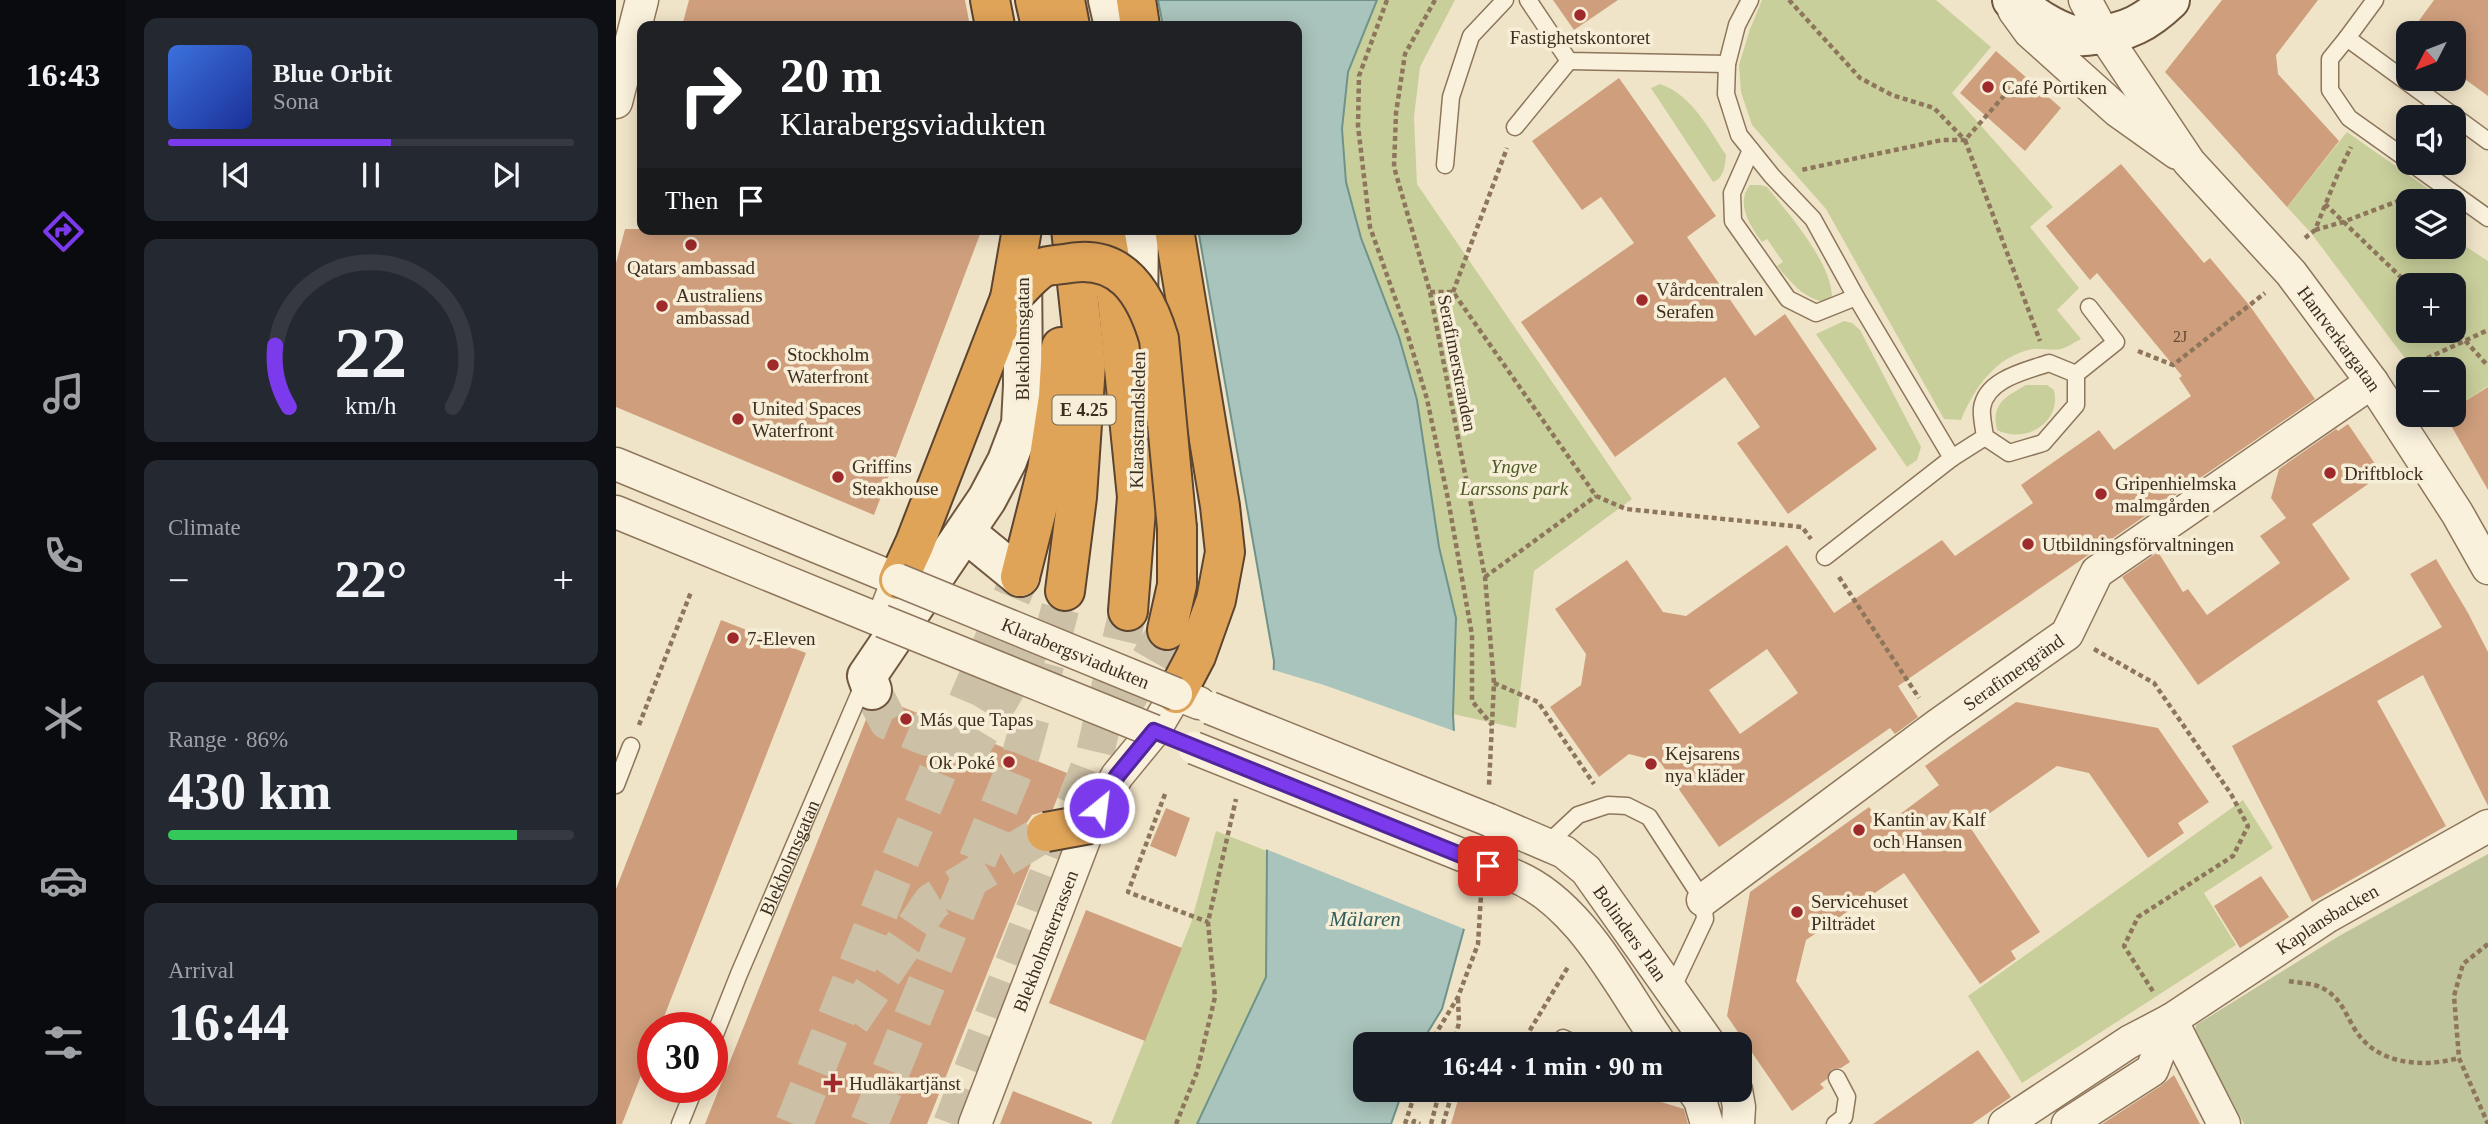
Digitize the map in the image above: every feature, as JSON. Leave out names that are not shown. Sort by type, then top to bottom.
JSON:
[{"type":"highway","points":[[990,0],[994,21]]},
{"type":"highway","points":[[1035,0],[1040,21]]},
{"type":"highway","points":[[1065,0],[1069,21]]},
{"type":"highway","points":[[1136,0],[1139,21]]},
{"type":"highway","points":[[898,580],[915,543],[1010,298],[1020,235]]},
{"type":"highway","points":[[1020,577],[1047,470],[1058,397],[1063,322],[1058,235]]},
{"type":"highway","name":"E 4.25","points":[[1065,591],[1077,498],[1087,365],[1072,235]]},
{"type":"highway","name":"E 4.25","points":[[1106,235],[1117,299],[1137,497]]},
{"type":"highway","points":[[1175,235],[1220,506],[1225,552],[1216,600],[1196,656],[1176,694]]},
{"type":"highway","points":[[1010,298],[1043,268],[1080,260],[1112,267],[1136,287],[1150,309],[1159,339],[1177,528],[1177,585],[1167,629]]},
{"type":"highway","name":"Klarastrandsleden","points":[[1128,611],[1137,497]]},
{"type":"highway","points":[[1046,832],[1090,824]]},
{"type":"street","points":[[616,102],[642,0]]},
{"type":"street","points":[[977,0],[981,21]]},
{"type":"street","points":[[1108,0],[1113,21]]},
{"type":"street","name":"Hantverkargatan","points":[[2007,0],[2030,32],[2118,111],[2189,162]]},
{"type":"street","points":[[2012,0],[2042,20],[2074,36],[2104,35],[2130,29],[2153,17],[2170,0]]},
{"type":"street","name":"Hantverkargatan","points":[[2085,0],[2104,35],[2189,162],[2291,273],[2372,382],[2484,550]]},
{"type":"street","name":"Blekholmsgatan","points":[[869,683],[987,499],[1007,461],[1021,424],[1021,235]]},
{"type":"street","name":"Klarastrandsleden","points":[[1137,497],[1139,235]]},
{"type":"street","name":"Serafimergränd","points":[[1703,900],[1938,725],[2067,634],[2097,572],[2372,382]]},
{"type":"street","name":"Klarabergsviadukten","points":[[616,464],[1542,842]]},
{"type":"street","points":[[616,512],[1154,731]]},
{"type":"street","points":[[965,532],[1020,577]]},
{"type":"street","points":[[881,621],[898,580]]},
{"type":"street","name":"Blekholmsterrassen","points":[[975,1124],[1090,824],[1117,776],[1154,731],[1176,694]]},
{"type":"street","name":"Bolinders Plan","points":[[1154,731],[1530,882],[1559,904],[1583,929],[1652,1032]]},
{"type":"street","name":"Kaplansbacken","points":[[2005,1124],[2129,1042],[2171,1020],[2328,916],[2488,827]]},
{"type":"street","name":"Bolinders Plan","points":[[1542,842],[1570,856],[1586,870],[1701,1032]]},
{"type":"street","points":[[2068,1124],[2152,1070],[2171,1020]]},
{"type":"street","points":[[2171,1020],[2224,1124]]},
{"type":"street","points":[[1738,1124],[1739,1102]]},
{"type":"lane","points":[[1446,165],[1451,97],[1471,36],[1505,0]]},
{"type":"lane","points":[[1528,0],[1569,61]]},
{"type":"lane","points":[[1750,0],[1737,25],[1727,64],[1726,94],[1739,135],[1772,176],[1813,219],[1952,458]]},
{"type":"lane","points":[[2375,0],[2330,59],[2330,90],[2349,118],[2396,152]]},
{"type":"lane","points":[[2347,38],[2488,141]]},
{"type":"lane","points":[[1569,61],[1727,64]]},
{"type":"lane","points":[[1515,127],[1569,61]]},
{"type":"lane","points":[[1751,150],[1732,193],[1733,221],[1780,288],[1788,299],[1816,313],[1856,297]]},
{"type":"lane","points":[[2428,175],[2488,218]]},
{"type":"lane","points":[[2076,374],[2116,342],[2089,307]]},
{"type":"lane","points":[[1985,437],[1982,407],[1992,389],[2011,376],[2049,363],[2076,374]]},
{"type":"lane","points":[[1985,437],[2009,453],[2043,443],[2077,405],[2076,374]]},
{"type":"lane","points":[[1825,557],[1952,458],[1985,437]]},
{"type":"lane","name":"Blekholmsgatan","points":[[724,1012],[869,683]]},
{"type":"lane","points":[[616,785],[631,746]]},
{"type":"lane","points":[[1542,842],[1578,815],[1608,805],[1627,806],[1649,817],[1703,900],[1705,919],[1672,989]]},
{"type":"lane","points":[[1835,1124],[1844,1116],[1847,1097],[1837,1078]]},
{"type":"lane","points":[[680,1124],[689,1103]]},
{"type":"path","points":[[1387,0],[1359,76],[1358,126],[1370,227],[1427,399],[1472,635],[1472,701],[1493,726]]},
{"type":"path","name":"Serafimerstranden","points":[[1435,0],[1405,54],[1396,113],[1394,167],[1430,292],[1485,577],[1494,682],[1492,741]]},
{"type":"path","points":[[1789,0],[1860,78],[1892,95],[1934,108],[1965,140],[2049,363]]},
{"type":"path","points":[[1772,176],[1942,140],[1965,140],[2010,89]]},
{"type":"path","points":[[1453,292],[1515,127]]},
{"type":"path","points":[[2315,230],[2362,127]]},
{"type":"path","points":[[2305,238],[2315,230],[2441,185]]},
{"type":"path","points":[[2325,204],[2396,273]]},
{"type":"path","points":[[2116,342],[2173,365],[2291,273]]},
{"type":"path","points":[[1430,292],[1453,292]]},
{"type":"path","points":[[1453,292],[1596,496],[1626,509],[1802,527],[1904,676]]},
{"type":"path","points":[[2466,339],[2488,330]]},
{"type":"path","points":[[2466,340],[2488,366]]},
{"type":"path","points":[[2428,357],[2457,343]]},
{"type":"path","points":[[1485,577],[1596,496]]},
{"type":"path","points":[[631,746],[691,592]]},
{"type":"path","points":[[2067,634],[2154,683],[2231,794],[2248,826],[2233,856],[2138,917],[2124,946],[2171,1020]]},
{"type":"path","points":[[1494,682],[1538,702],[1577,760]]},
{"type":"path","points":[[1176,1124],[1196,1072],[1215,997],[1208,922],[1239,787]]},
{"type":"path","points":[[1165,794],[1128,892],[1208,922]]},
{"type":"path","points":[[2488,944],[2463,964],[2454,996],[2459,1058],[2488,1124]]},
{"type":"path","points":[[1529,1032],[1568,967]]},
{"type":"path","points":[[2288,981],[2318,986],[2334,996],[2369,1048],[2391,1058],[2414,1064],[2436,1064],[2459,1058]]},
{"type":"path","points":[[1439,1032],[1458,997],[1457,1032]]},
{"type":"path","points":[[1405,1124],[1412,1102]]},
{"type":"path","points":[[1431,1124],[1437,1102]]},
{"type":"path","points":[[1443,1124],[1449,1102]]},
{"type":"path","points":[[1413,1124],[1413,1121],[1420,1124]]},
{"type":"green space","name":"Yngve Larssons park","points":[[1377,0],[1455,0],[1420,67],[1414,117],[1417,184],[1632,499],[1534,571],[1516,728],[1453,714],[1456,618],[1439,547],[1417,400],[1399,337],[1361,238],[1346,182],[1342,129],[1348,72]]},
{"type":"green space","points":[[1762,0],[1936,0],[1991,47],[1952,93],[2053,207],[2030,227],[2079,288],[2057,310],[2081,339],[2061,349],[2033,349],[2008,359],[1997,366],[1980,385],[1961,420],[1944,419],[1826,209],[1752,125],[1741,92],[1739,65]]},
{"type":"green space","points":[[1660,84],[1690,104],[1726,155],[1723,171],[1717,180],[1713,182],[1651,88]]},
{"type":"green space","points":[[2347,132],[2396,166],[2396,175],[2408,175],[2428,189],[2396,189],[2396,259],[2466,259],[2466,247],[2488,261],[2488,386],[2466,400],[2466,357],[2404,357],[2311,233],[2287,207]]},
{"type":"green space","points":[[1750,185],[1767,187],[1817,253],[1830,283],[1832,296],[1824,302],[1809,297],[1792,283],[1777,266],[1783,262],[1767,239],[1762,242],[1753,229],[1744,207],[1744,199]]},
{"type":"green space","points":[[1844,321],[1852,323],[1860,330],[1921,447],[1917,460],[1907,467],[1816,334]]},
{"type":"green space","points":[[2026,385],[2047,385],[2054,390],[2055,402],[2047,421],[2039,428],[2019,434],[1997,430],[1996,414],[2001,402]]},
{"type":"green space","points":[[2243,800],[2273,848],[2204,893],[2236,945],[2022,1083],[1968,996]]},
{"type":"green space","points":[[1216,831],[1267,851],[1266,977],[1197,1124],[1111,1124],[1191,923]]},
{"type":"green space","points":[[2488,854],[2488,1124],[2244,1124],[2195,1030],[2196,1025],[2339,936]]},
{"type":"water","name":"Mälaren","points":[[1158,0],[1377,0],[1348,72],[1342,129],[1346,182],[1361,238],[1399,337],[1417,400],[1439,547],[1456,618],[1453,714],[1464,929],[1442,1009],[1428,1032],[1353,1032],[1353,1102],[1399,1102],[1391,1124],[1197,1124],[1266,977],[1267,851],[1274,661],[1199,235],[1302,235],[1302,21],[1162,21]]},
{"type":"pier","points":[[1270,669],[1457,732],[1467,930],[1263,848]]},
{"type":"building","points":[[689,0],[965,0],[969,21],[683,21]]},
{"type":"building","name":"Fastighetskontoret","points":[[1553,0],[1618,0],[1574,30]]},
{"type":"building","points":[[2222,0],[2318,0],[2276,55],[2278,74],[2339,141],[2287,207],[2165,72]]},
{"type":"building","points":[[2434,0],[2488,0],[2488,96],[2466,80],[2466,21],[2419,21]]},
{"type":"building","points":[[1996,51],[2061,108],[2025,151],[1960,93]]},
{"type":"building","name":"Vårdcentralen Serafen","points":[[1619,78],[1716,216],[1687,237],[1755,336],[1785,314],[1877,449],[1788,514],[1737,443],[1760,427],[1725,377],[1615,457],[1521,322],[1634,243],[1601,197],[1582,210],[1532,141]]},
{"type":"building","points":[[2121,164],[2204,263],[2210,258],[2250,306],[2315,399],[1898,686],[1918,717],[1895,734],[1890,728],[1719,847],[1660,762],[1629,754],[1599,777],[1550,707],[1581,685],[1586,654],[1555,609],[1627,560],[1663,612],[1686,616],[1787,545],[1834,613],[1942,540],[1955,556],[2033,503],[2021,485],[2099,430],[2114,450],[2191,396],[2179,378],[2182,376],[2097,273],[2090,280],[2046,226]],"holes":[[[1767,649],[1798,693],[1740,734],[1709,690]]]},
{"type":"building","name":"Stockholm Waterfront","points":[[625,229],[637,229],[637,235],[980,235],[874,515],[616,407],[616,263]]},
{"type":"building","points":[[2488,387],[2488,490],[2452,427],[2466,427],[2466,401]]},
{"type":"building","points":[[2348,424],[2382,474],[2312,524],[2350,579],[2198,685],[2122,577],[2158,552],[2183,592],[2188,589],[2207,615],[2280,563],[2260,536],[2286,518],[2271,498],[2279,469],[2336,429],[2338,431]]},
{"type":"building","points":[[2436,559],[2488,652],[2488,806],[2423,675],[2377,701],[2446,826],[2312,902],[2232,746],[2442,627],[2410,574]]},
{"type":"building","points":[[721,620],[806,653],[666,1012],[637,1012],[637,1086],[622,1124],[616,1124],[616,889]]},
{"type":"building","points":[[890,702],[1067,773],[1053,809],[1032,815],[1026,824],[1025,837],[1029,846],[1036,851],[927,1124],[705,1124],[713,1103],[728,1103],[728,1066],[869,712],[880,710]]},
{"type":"building","name":"Servicehuset Pilträdet","points":[[2016,702],[2158,728],[2209,802],[2178,823],[2184,833],[2148,858],[2089,773],[2057,766],[1970,827],[2040,932],[2011,951],[2016,959],[1980,984],[1904,873],[1806,940],[1796,981],[1850,1062],[1841,1068],[1832,1069],[1827,1079],[1820,1084],[1824,1088],[1792,1111],[1752,1053],[1752,1032],[1738,1032],[1727,1016],[1750,892],[1869,807],[1884,826],[1939,785],[1925,766]]},
{"type":"building","points":[[1166,808],[1190,818],[1176,857],[1150,846]]},
{"type":"building","points":[[2261,876],[2289,917],[2240,948],[2214,906]]},
{"type":"building","points":[[1086,910],[1182,948],[1145,1041],[1049,1003]]},
{"type":"building","points":[[1978,1050],[2011,1097],[1972,1124],[1873,1124]]},
{"type":"building","points":[[2174,1075],[2200,1124],[2102,1124],[2162,1085]]},
{"type":"building","points":[[1013,1091],[1092,1122],[1092,1124],[1000,1124]]},
{"type":"building","points":[[1457,1102],[1661,1102],[1684,1109],[1688,1124],[1451,1124]]},
{"type":"tunnel","points":[[794,1124],[891,882],[1020,577]]},
{"type":"tunnel","points":[[869,1124],[1021,754],[1065,591]]},
{"type":"tunnel","points":[[952,1124],[1095,753],[1128,611]]},
{"type":"tunnel","points":[[1121,709],[1167,630]]},
{"type":"tunnel","points":[[961,764],[1033,644]]},
{"type":"tunnel","points":[[872,690],[888,721],[927,737],[957,723]]},
{"type":"tunnel","points":[[851,1021],[932,902],[1046,832]]},
{"type":"place","name":"Fastighetskontoret","points":[[1580,15]]},
{"type":"place","name":"Café Portiken","points":[[1988,87]]},
{"type":"place","name":"Qatars ambassad","points":[[691,245]]},
{"type":"place","name":"Vårdcentralen Serafen","points":[[1642,300]]},
{"type":"place","name":"Australiens ambassad","points":[[662,306]]},
{"type":"place","name":"Stockholm Waterfront","points":[[773,365]]},
{"type":"place","name":"United Spaces Waterfront","points":[[738,419]]},
{"type":"place","name":"Driftblock","points":[[2330,473]]},
{"type":"place","name":"Griffins Steakhouse","points":[[838,477]]},
{"type":"place","name":"Gripenhielmska malmgården","points":[[2101,494]]},
{"type":"place","name":"Utbildningsförvaltningen","points":[[2028,544]]},
{"type":"place","name":"7-Eleven","points":[[733,638]]},
{"type":"place","name":"Más que Tapas","points":[[906,719]]},
{"type":"place","name":"Ok Poké","points":[[1009,762]]},
{"type":"place","name":"Kejsarens nya kläder","points":[[1651,764]]},
{"type":"place","name":"Kantin av Kalf och Hansen","points":[[1859,830]]},
{"type":"place","name":"Servicehuset Pilträdet","points":[[1797,912]]},
{"type":"place","name":"Hudläkartjänst","points":[[833,1083]]},
{"type":"route","points":[[1099,808],[1117,776],[1154,731],[1488,866]]}]
